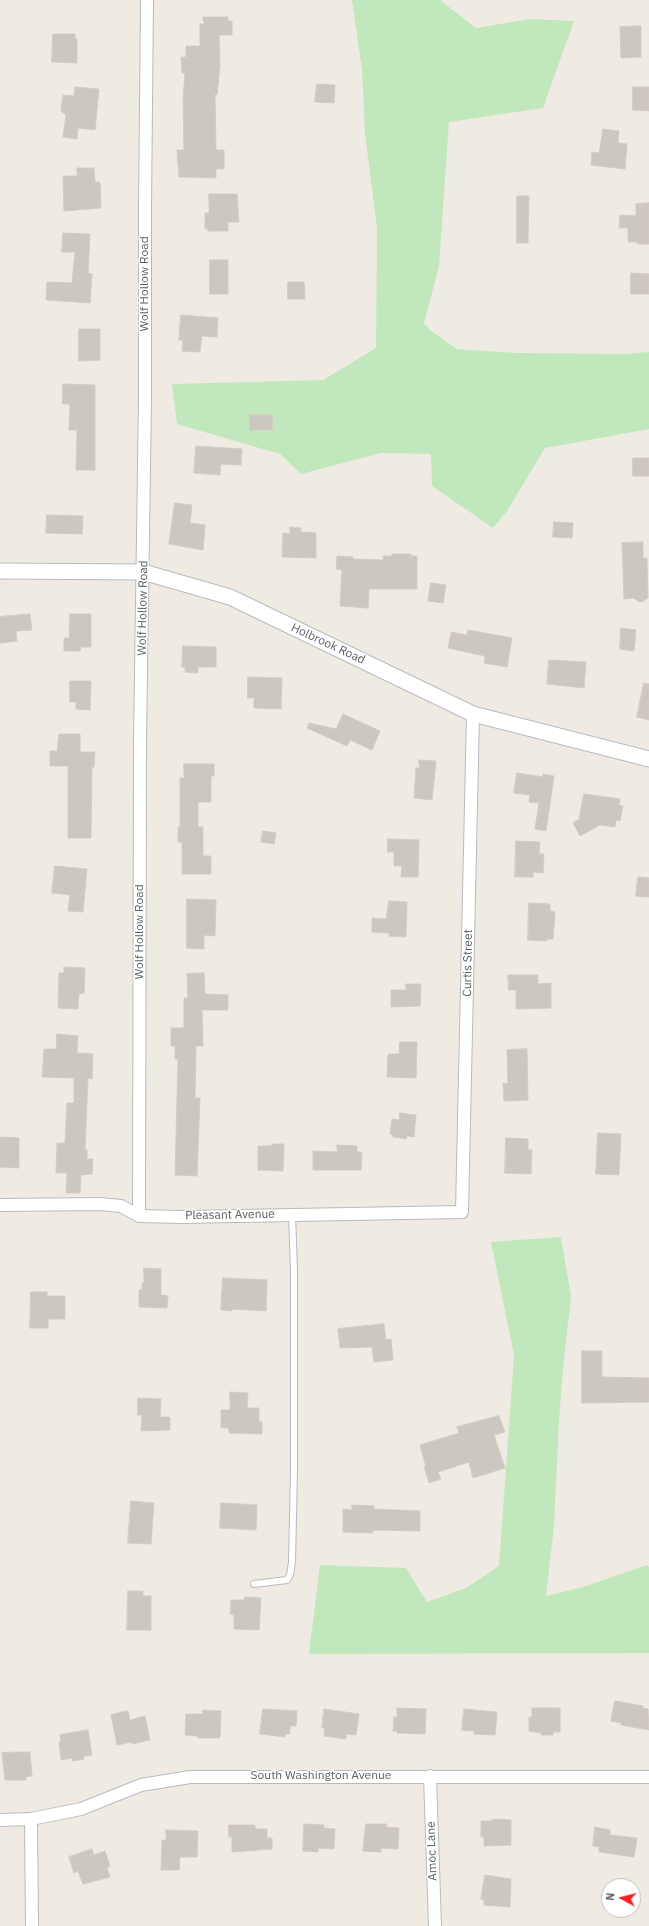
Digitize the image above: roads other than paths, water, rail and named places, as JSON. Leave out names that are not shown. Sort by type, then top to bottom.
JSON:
[{"type":"street","name":"Wolf Hollow Road","points":[[139,1216],[140,742],[143,572],[147,0]]},
{"type":"street","name":"Holbrook Road","points":[[0,571],[143,572],[230,597],[473,714],[649,759]]},
{"type":"street","name":"Curtis Street","points":[[462,1212],[473,714]]},
{"type":"street","name":"Pleasant Avenue","points":[[0,1205],[100,1204],[121,1206],[139,1216],[462,1212]]},
{"type":"street","name":"South Washington Avenue","points":[[0,1820],[31,1819],[81,1809],[141,1785],[190,1777],[430,1776],[649,1778]]},
{"type":"street","name":"Amoc Lane","points":[[430,1776],[435,1926]]},
{"type":"street","points":[[31,1819],[32,1926]]},
{"type":"lane","points":[[254,1584],[287,1580],[290,1575],[292,1562],[294,1470],[294,1270],[292,1214]]}]
